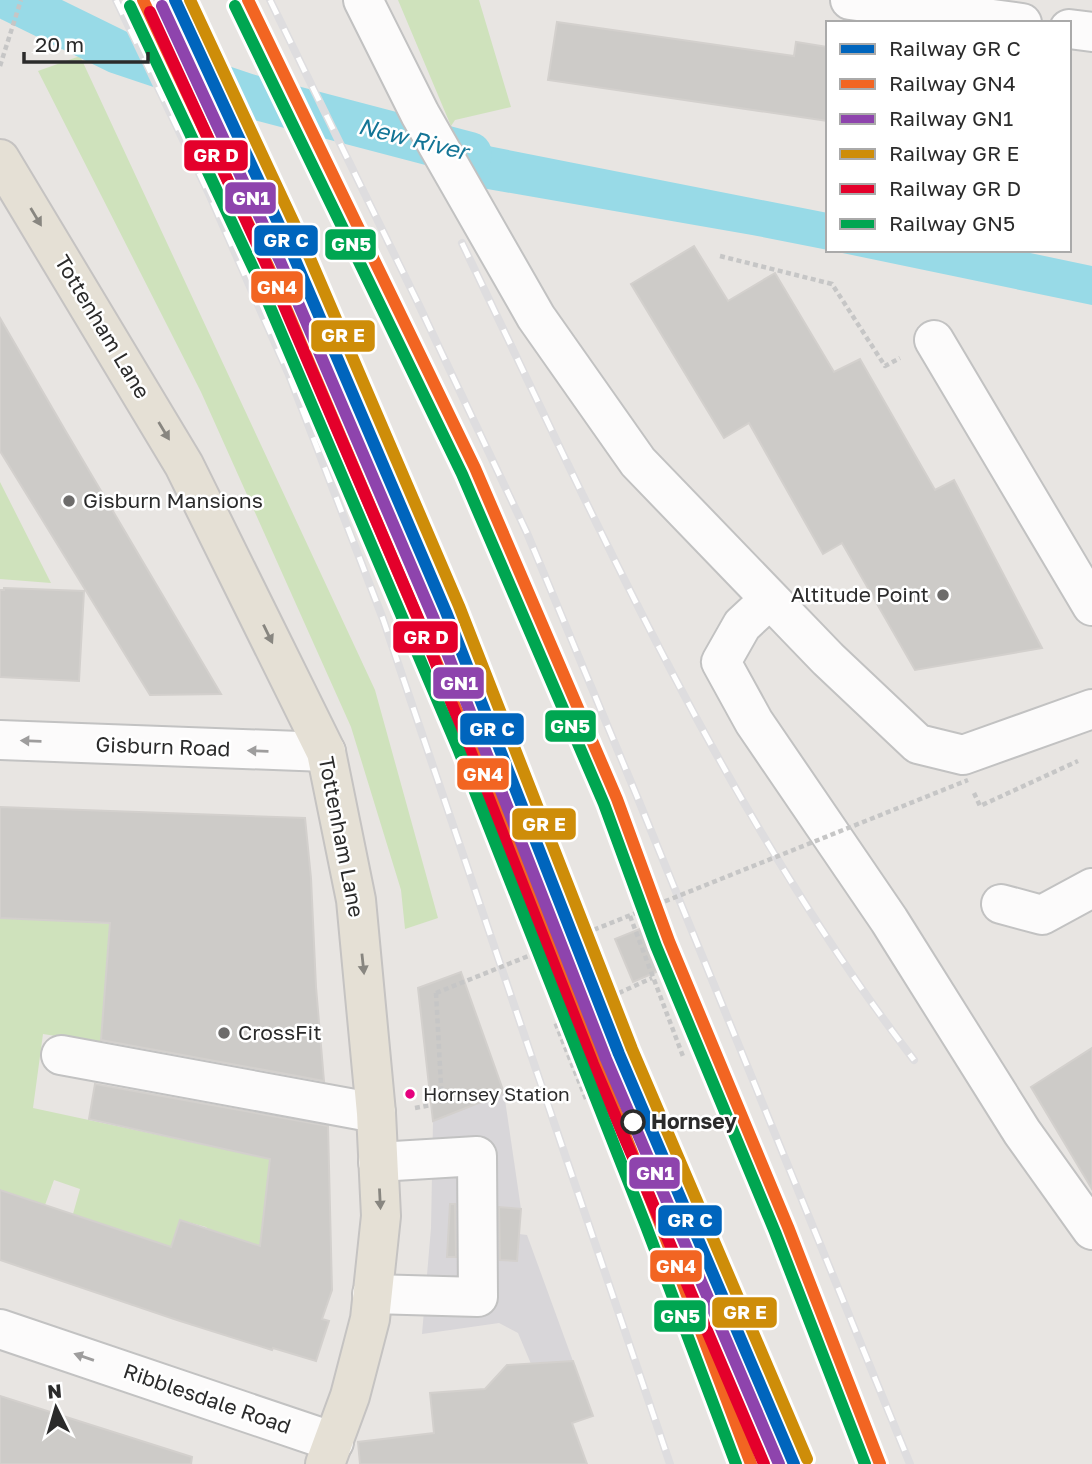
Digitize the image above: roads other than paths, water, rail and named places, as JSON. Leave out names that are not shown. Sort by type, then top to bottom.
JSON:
[{"type":"main road","name":"Tottenham Lane","points":[[0,159],[184,465],[326,752],[356,900],[376,1113],[380,1216],[370,1319],[350,1396],[330,1453]]},
{"type":"street","points":[[363,0],[420,114],[536,317],[638,462],[828,659],[918,744],[963,755],[1092,709]]},
{"type":"street","points":[[850,0],[1007,21]]},
{"type":"street","points":[[1071,29],[1092,32]]},
{"type":"street","points":[[934,340],[1092,606]]},
{"type":"street","points":[[770,599],[743,625],[721,662],[754,722],[889,920],[1022,1132],[1092,1230]]},
{"type":"street","name":"Gisburn Road","points":[[0,740],[326,752]]},
{"type":"street","points":[[1001,904],[1042,915],[1092,888]]},
{"type":"street","points":[[61,1055],[376,1113]]},
{"type":"street","points":[[372,1294],[478,1297],[477,1157],[378,1162]]},
{"type":"street","name":"Ribblesdale Road","points":[[0,1329],[330,1453]]},
{"type":"water","points":[[432,135],[826,213],[826,250],[752,235],[459,184]]},
{"type":"water","points":[[838,252],[1026,252],[1092,266],[1092,305]]},
{"type":"waterway","name":"New River","points":[[12,0],[118,52],[249,96],[470,154]]},
{"type":"railway","points":[[116,0],[209,194],[289,375],[383,619],[670,1464]]},
{"type":"railway","points":[[270,0],[527,533],[910,1464]]},
{"type":"railway","points":[[462,243],[614,559],[723,766],[782,867],[846,965],[914,1060]]},
{"type":"rail line","name":"GN4","points":[[143,0],[269,268],[472,746],[659,1221],[751,1464]]},
{"type":"rail line","name":"GN4","points":[[248,0],[475,468],[617,799],[669,941],[788,1227],[880,1464]]},
{"type":"rail line","name":"GN5","points":[[130,6],[256,274],[459,751],[646,1226],[736,1464]]},
{"type":"rail line","name":"GN1","points":[[162,6],[280,261],[433,617],[606,1059],[779,1464]]},
{"type":"rail line","name":"GN5","points":[[235,6],[462,474],[604,804],[656,946],[775,1232],[865,1464]]},
{"type":"place","name":"Gisburn Mansions","points":[[69,501]]},
{"type":"place","name":"Altitude Point","points":[[943,595]]},
{"type":"place","name":"CrossFit","points":[[224,1033]]},
{"type":"place","name":"Hornsey Station","points":[[410,1094]]},
{"type":"place","name":"Hornsey","points":[[633,1122]]}]
